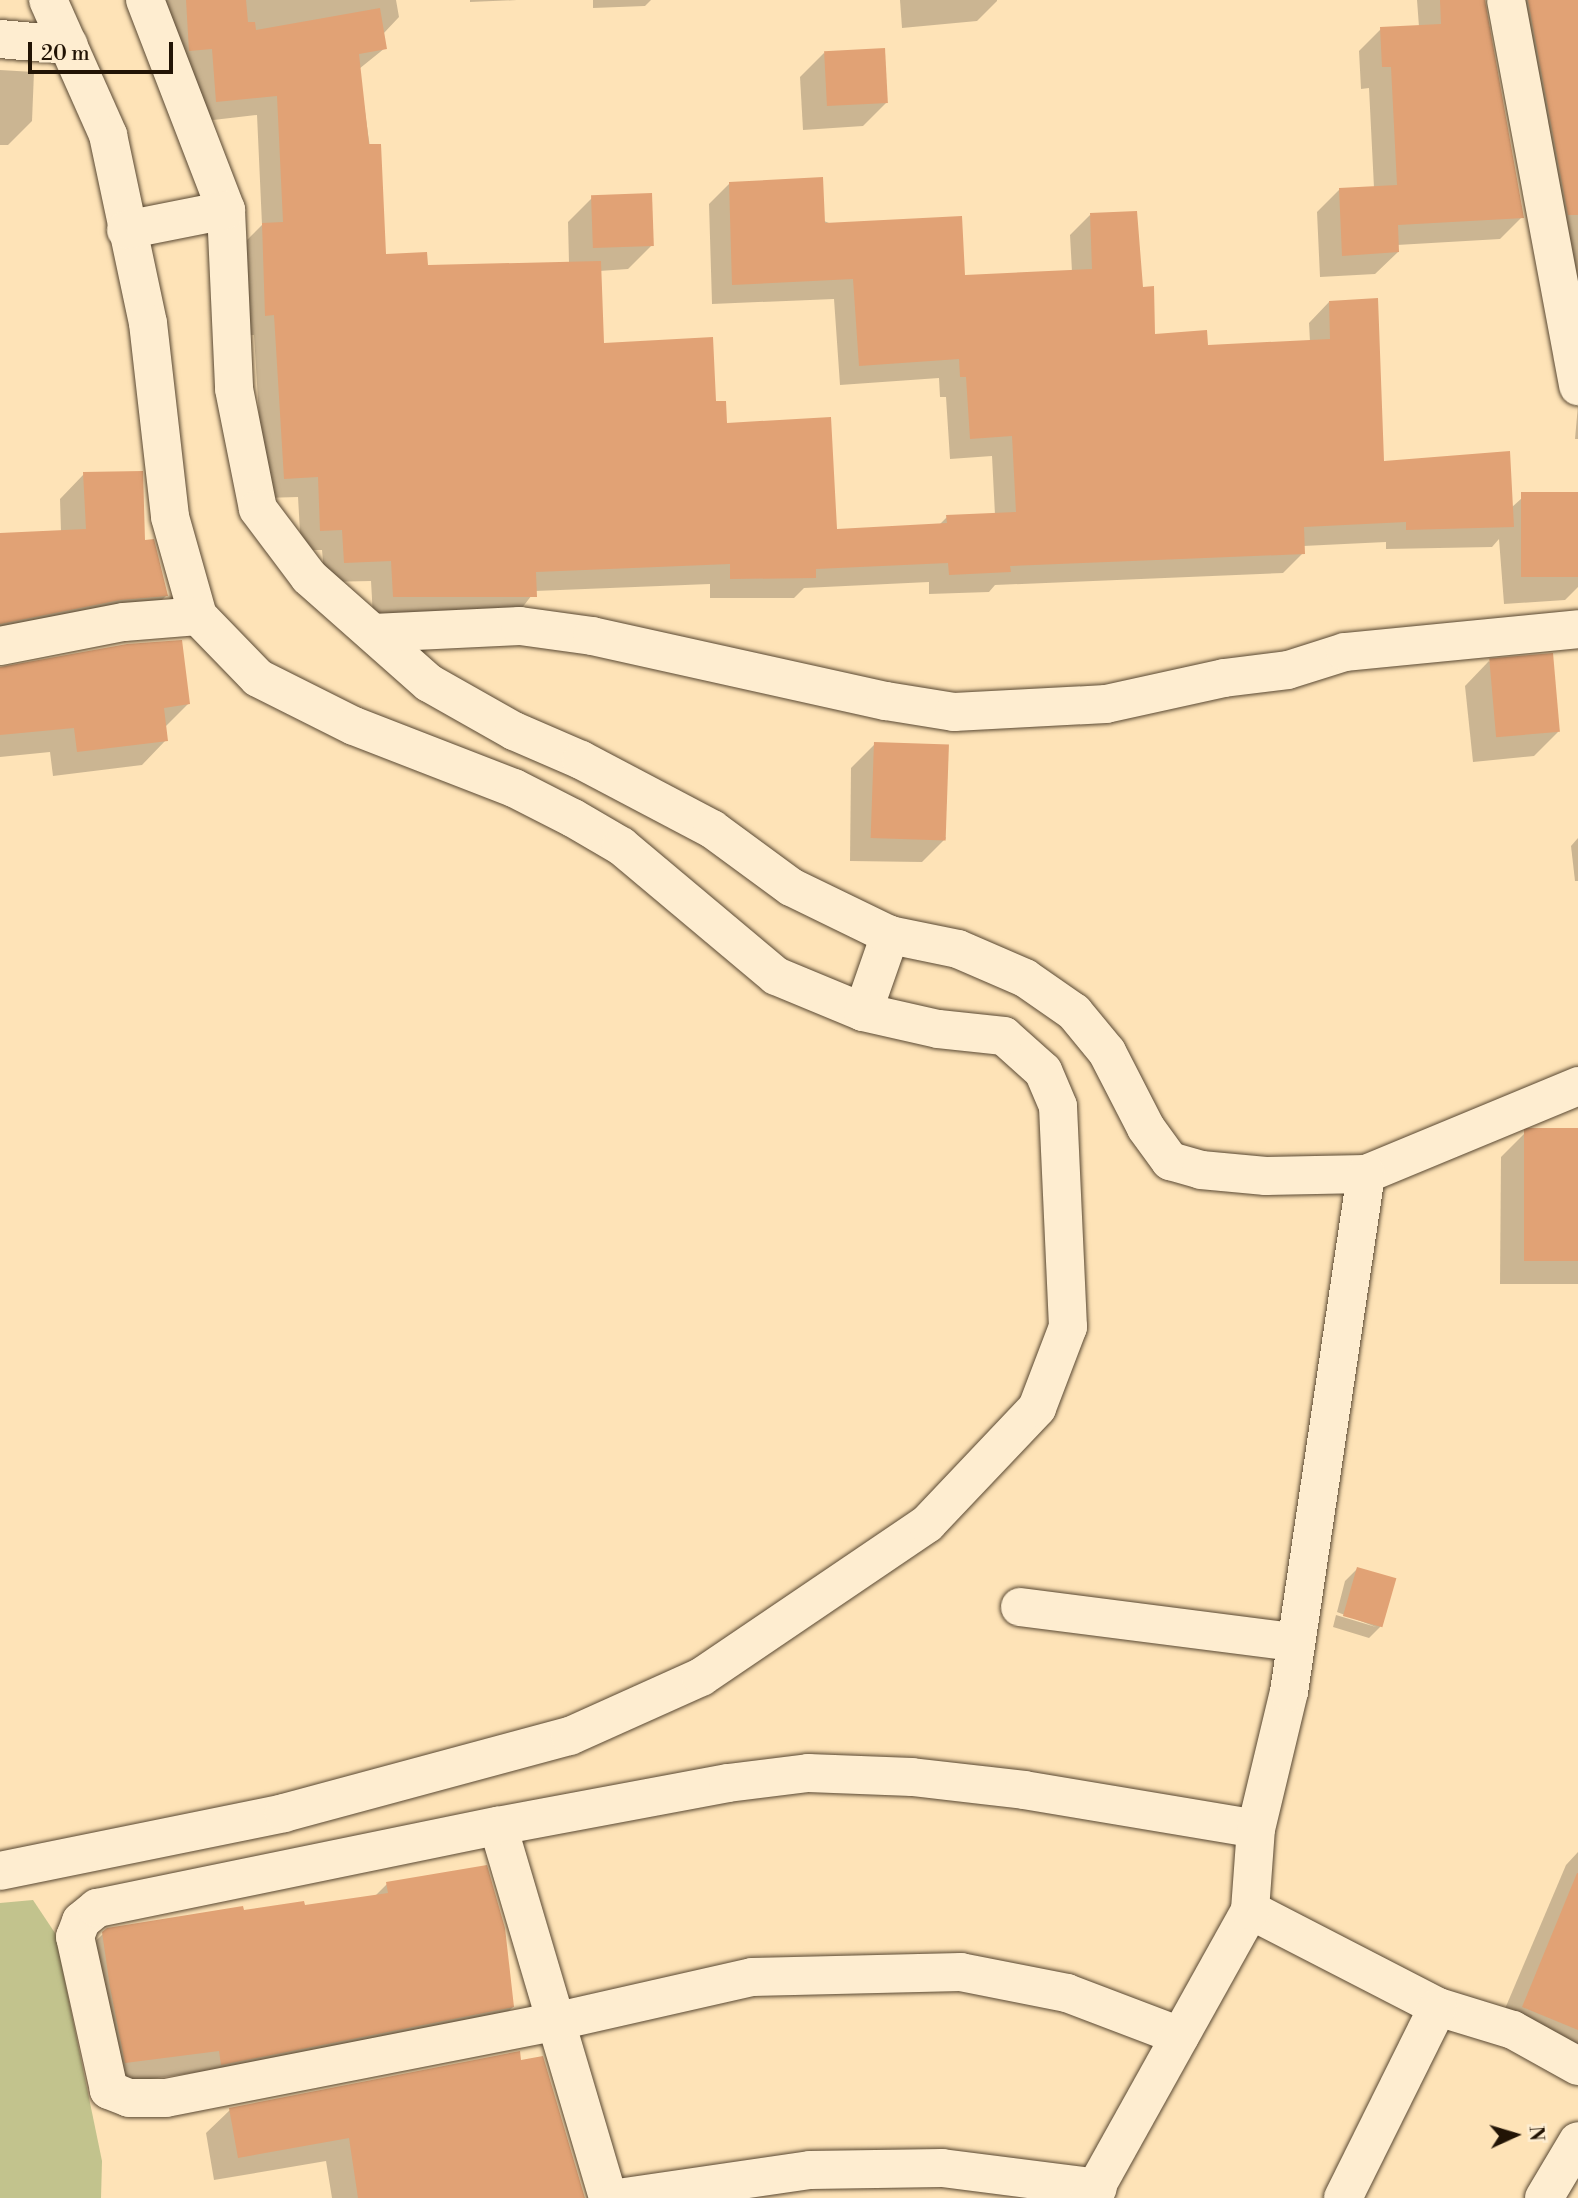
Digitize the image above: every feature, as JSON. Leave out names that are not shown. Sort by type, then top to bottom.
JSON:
[{"type":"street","points":[[0,1871],[284,1813],[570,1736],[701,1678],[927,1524],[1037,1408],[1068,1327],[1058,1106],[1043,1071],[1004,1036],[938,1029],[863,1012],[776,976],[621,846],[514,788],[354,726],[258,678],[198,616],[170,517],[148,323],[126,230],[108,135],[48,0]]},
{"type":"street","points":[[145,0],[226,210],[234,389],[258,509],[309,578],[429,683],[514,731],[581,760],[712,829],[791,887],[890,935],[958,949],[1025,978],[1074,1012],[1107,1052],[1146,1128],[1170,1161],[1201,1170],[1266,1176],[1366,1174],[1578,1086]]},
{"type":"street","points":[[1506,0],[1578,386]]},
{"type":"street","points":[[0,39],[69,45]]},
{"type":"street","points":[[126,230],[226,210]]},
{"type":"street","points":[[0,646],[124,622],[198,616]]},
{"type":"street","points":[[373,632],[520,625],[604,638],[886,701],[954,712],[1106,705],[1224,678],[1288,670],[1345,652],[1578,629]]},
{"type":"street","points":[[863,1012],[890,935]]},
{"type":"street","points":[[618,2198],[810,2170],[942,2168],[1094,2193],[1250,1910],[1256,1829],[1289,1692],[1294,1642],[1366,1174]]},
{"type":"street","points":[[1020,1607],[1294,1642]]},
{"type":"street","points":[[1180,2036],[1067,1993],[961,1972],[752,1977],[558,2021],[166,2098],[130,2098],[109,2090],[75,1937],[81,1921],[97,1908],[498,1826],[728,1783],[808,1773],[912,1777],[1012,1789],[1256,1829]]},
{"type":"street","points":[[498,1826],[558,2021],[608,2198]]},
{"type":"street","points":[[1250,1910],[1438,2007],[1513,2030],[1578,2066]]},
{"type":"street","points":[[1343,2198],[1438,2007]]},
{"type":"street","points":[[1544,2198],[1578,2141]]},
{"type":"green space","points":[[33,1900],[55,1933],[102,2161],[101,2198],[0,2198],[0,1903]]},
{"type":"building","points":[[186,0],[246,0],[248,22],[255,22],[256,30],[380,8],[387,49],[359,54],[369,144],[381,144],[386,254],[427,252],[428,265],[601,261],[604,343],[713,337],[716,401],[726,401],[727,423],[831,417],[837,529],[947,523],[946,515],[1016,512],[1012,436],[970,439],[966,377],[960,377],[959,359],[859,366],[853,279],[732,285],[729,182],[823,177],[825,223],[962,216],[965,275],[1092,269],[1090,213],[1137,211],[1143,287],[1154,286],[1155,334],[1207,330],[1208,345],[1330,339],[1329,301],[1378,298],[1384,461],[1510,451],[1514,527],[1406,530],[1406,522],[1304,527],[1305,554],[1010,566],[1011,572],[949,575],[948,563],[816,569],[816,578],[730,579],[730,564],[536,572],[537,597],[393,597],[391,561],[344,563],[342,530],[320,531],[318,477],[284,479],[274,315],[265,316],[262,223],[283,222],[277,96],[216,102],[212,49],[189,51]]},
{"type":"building","points":[[1440,0],[1485,0],[1524,218],[1398,225],[1399,252],[1342,256],[1339,188],[1397,185],[1391,67],[1382,67],[1380,27],[1441,24]]},
{"type":"building","points":[[1528,0],[1578,0],[1578,215],[1568,215]]},
{"type":"building","points":[[885,48],[888,103],[827,106],[824,51]]},
{"type":"building","points":[[652,193],[654,246],[593,248],[591,195]]},
{"type":"building","points":[[143,471],[145,540],[154,539],[168,596],[120,600],[0,624],[0,533],[86,529],[83,472]]},
{"type":"building","points":[[1521,492],[1578,492],[1578,577],[1521,577]]},
{"type":"building","points":[[182,640],[190,704],[164,708],[168,741],[77,752],[74,728],[0,735],[0,667],[127,644]]},
{"type":"building","points":[[1553,653],[1560,732],[1496,737],[1489,659]]},
{"type":"building","points":[[874,742],[949,745],[946,841],[871,838]]},
{"type":"building","points":[[1524,1128],[1578,1128],[1578,1261],[1524,1261]]},
{"type":"building","points":[[1357,1567],[1396,1578],[1382,1627],[1343,1616]]},
{"type":"building","points":[[487,1865],[505,1928],[514,2007],[221,2065],[219,2051],[125,2063],[102,1932],[107,1928],[243,1906],[244,1910],[304,1901],[305,1905],[388,1893],[386,1882]]},
{"type":"building","points":[[1578,1873],[1578,2030],[1522,2007]]},
{"type":"building","points":[[520,2051],[521,2060],[543,2056],[585,2198],[358,2198],[349,2138],[238,2158],[229,2108]]}]
